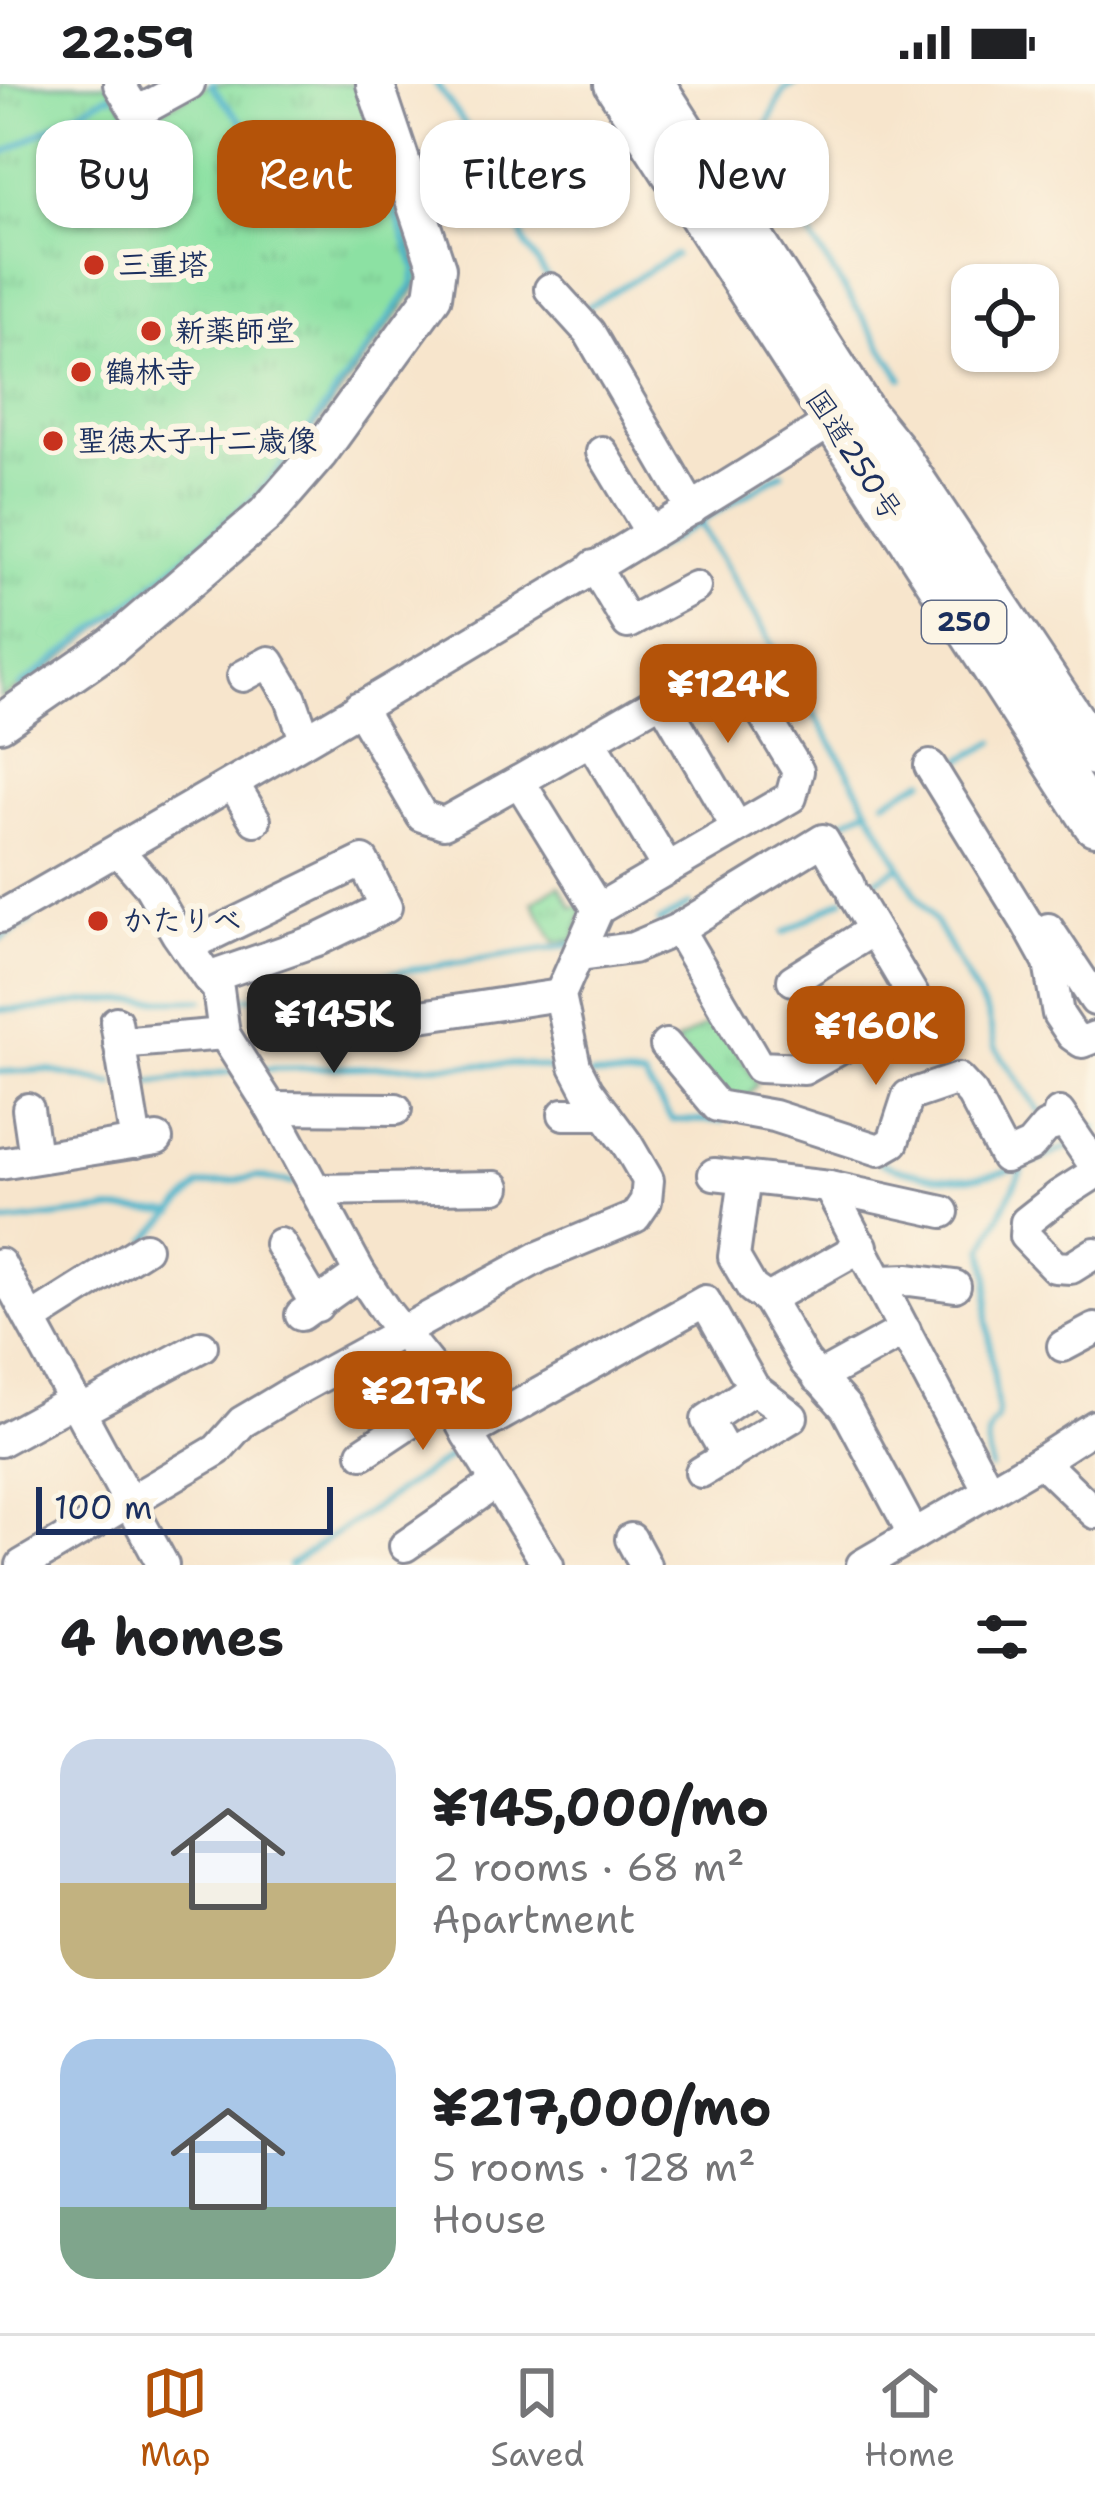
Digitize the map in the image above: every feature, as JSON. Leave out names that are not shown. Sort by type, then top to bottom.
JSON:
[{"type":"highway","name":"250","points":[[587,84],[790,392],[848,417],[856,359],[683,84]]},
{"type":"highway","name":"国道250号","points":[[616,84],[848,417],[893,450],[1095,754]]},
{"type":"highway","name":"国道250号","points":[[653,84],[1095,824]]},
{"type":"main road","points":[[1,721],[113,645],[265,515],[319,453],[433,296],[437,268],[375,84]]},
{"type":"street","points":[[119,84],[133,107],[147,107],[188,84]]},
{"type":"street","points":[[550,289],[589,332],[692,509]]},
{"type":"street","points":[[0,917],[242,798],[305,739],[600,577],[651,532],[848,417]]},
{"type":"street","points":[[602,452],[651,532]]},
{"type":"street","points":[[600,577],[628,623],[694,587]]},
{"type":"street","points":[[243,676],[269,662],[291,699],[305,739]]},
{"type":"street","points":[[22,1565],[217,1450],[242,1422],[539,1257],[635,1216],[646,1201],[648,1180],[589,1090],[560,995],[598,909],[791,796],[798,771],[739,674],[712,664],[592,741],[444,823],[422,816],[359,707]]},
{"type":"street","points":[[662,699],[736,826]]},
{"type":"street","points":[[592,741],[667,867]]},
{"type":"street","points":[[1095,1000],[968,808],[938,778],[1049,963],[1058,1014],[1082,1042],[1095,1036]]},
{"type":"street","points":[[519,781],[598,909]]},
{"type":"street","points":[[582,948],[632,948],[678,928],[823,840],[848,874],[873,930],[918,1004],[804,1069],[759,1067]]},
{"type":"street","points":[[124,859],[150,887],[218,989],[224,1034],[272,1108],[360,1274],[430,1368],[548,1565]]},
{"type":"street","points":[[186,947],[363,861],[386,908],[320,939],[208,978]]},
{"type":"street","points":[[678,928],[759,1067],[782,1118]]},
{"type":"street","points":[[793,980],[873,930]]},
{"type":"street","points":[[354,1026],[560,995]]},
{"type":"street","points":[[0,1164],[146,1141],[117,1032],[224,1034]]},
{"type":"street","points":[[672,1062],[717,1106],[782,1118],[879,1150],[893,1142],[908,1096],[958,1079],[973,1094],[1005,1157],[1030,1146],[1046,1127],[1078,1143],[1059,1196],[1026,1222],[1025,1236],[1055,1267],[1071,1268],[1095,1252]]},
{"type":"street","points":[[564,1114],[589,1090]]},
{"type":"street","points":[[272,1108],[396,1109]]},
{"type":"street","points":[[28,1109],[35,1157]]},
{"type":"street","points":[[914,1534],[846,1408],[805,1362],[768,1298],[752,1288],[722,1249],[730,1175],[829,1187],[943,1213]]},
{"type":"street","points":[[316,1190],[455,1197],[495,1187]]},
{"type":"street","points":[[829,1187],[989,1491]]},
{"type":"street","points":[[280,1244],[309,1310],[360,1274]]},
{"type":"street","points":[[768,1298],[862,1246]]},
{"type":"street","points":[[31,1320],[145,1248]]},
{"type":"street","points":[[0,1264],[164,1565]]},
{"type":"street","points":[[881,1281],[955,1286]]},
{"type":"street","points":[[467,1434],[705,1301],[754,1388],[792,1418],[715,1465],[707,1420],[754,1388]]},
{"type":"street","points":[[818,1378],[905,1330]]},
{"type":"street","points":[[1063,1346],[1095,1330]]},
{"type":"street","points":[[0,1442],[202,1346]]},
{"type":"street","points":[[371,1440],[446,1398]]},
{"type":"street","points":[[881,1560],[914,1534],[1095,1426]]},
{"type":"street","points":[[1042,1461],[1095,1513]]},
{"type":"street","points":[[416,1529],[496,1482]]},
{"type":"green space","points":[[0,84],[108,84],[133,120],[36,120],[36,228],[193,228],[193,120],[143,120],[210,84],[364,84],[375,120],[217,120],[217,228],[396,228],[396,190],[422,276],[409,300],[264,491],[23,690],[18,688],[0,699]]},
{"type":"green space","points":[[559,885],[573,908],[580,905],[583,909],[574,940],[555,942],[533,902]]},
{"type":"green space","points":[[713,1021],[723,1024],[757,1084],[743,1102],[723,1100],[676,1042]]},
{"type":"waterway","points":[[20,686],[133,601],[257,495],[289,458],[412,286],[415,268],[383,177],[332,190],[309,187],[263,145],[213,84]]},
{"type":"waterway","points":[[436,84],[499,180],[527,247],[548,278]]},
{"type":"waterway","points":[[795,84],[784,90],[755,151],[902,378]]},
{"type":"waterway","points":[[0,155],[111,97]]},
{"type":"waterway","points":[[584,309],[675,255]]},
{"type":"waterway","points":[[615,573],[782,473]]},
{"type":"waterway","points":[[699,523],[988,1015],[995,1047],[1041,1113]]},
{"type":"waterway","points":[[941,771],[994,742]]},
{"type":"waterway","points":[[885,801],[924,780]]},
{"type":"waterway","points":[[139,856],[230,802]]},
{"type":"waterway","points":[[827,830],[869,808]]},
{"type":"waterway","points":[[90,885],[122,866]]},
{"type":"waterway","points":[[860,889],[899,867]]},
{"type":"waterway","points":[[784,933],[843,899]]},
{"type":"waterway","points":[[659,922],[689,905]]},
{"type":"waterway","points":[[0,939],[31,921]]},
{"type":"waterway","points":[[238,999],[572,945]]},
{"type":"waterway","points":[[0,1010],[89,1001],[203,1000]]},
{"type":"waterway","points":[[258,1069],[525,1064],[566,1072]]},
{"type":"waterway","points":[[0,1072],[46,1070],[113,1084]]},
{"type":"waterway","points":[[135,1085],[235,1071]]},
{"type":"waterway","points":[[591,1075],[644,1078],[672,1120],[723,1121]]},
{"type":"waterway","points":[[1084,1136],[1095,1127]]},
{"type":"waterway","points":[[880,1163],[932,1176],[975,1178],[1019,1168],[1068,1147]]},
{"type":"waterway","points":[[991,1468],[988,1436],[998,1411],[984,1248],[1024,1166]]},
{"type":"waterway","points":[[147,1240],[199,1186],[257,1177],[293,1183]]},
{"type":"waterway","points":[[0,1223],[109,1210],[175,1212]]},
{"type":"waterway","points":[[289,1565],[461,1449]]},
{"type":"place","name":"三重塔","points":[[94,265]]},
{"type":"place","name":"新薬師堂","points":[[151,331]]},
{"type":"place","name":"鶴林寺","points":[[81,372]]},
{"type":"place","name":"聖徳太子十二歳像","points":[[53,441]]},
{"type":"place","name":"かたりべ","points":[[98,921]]}]
